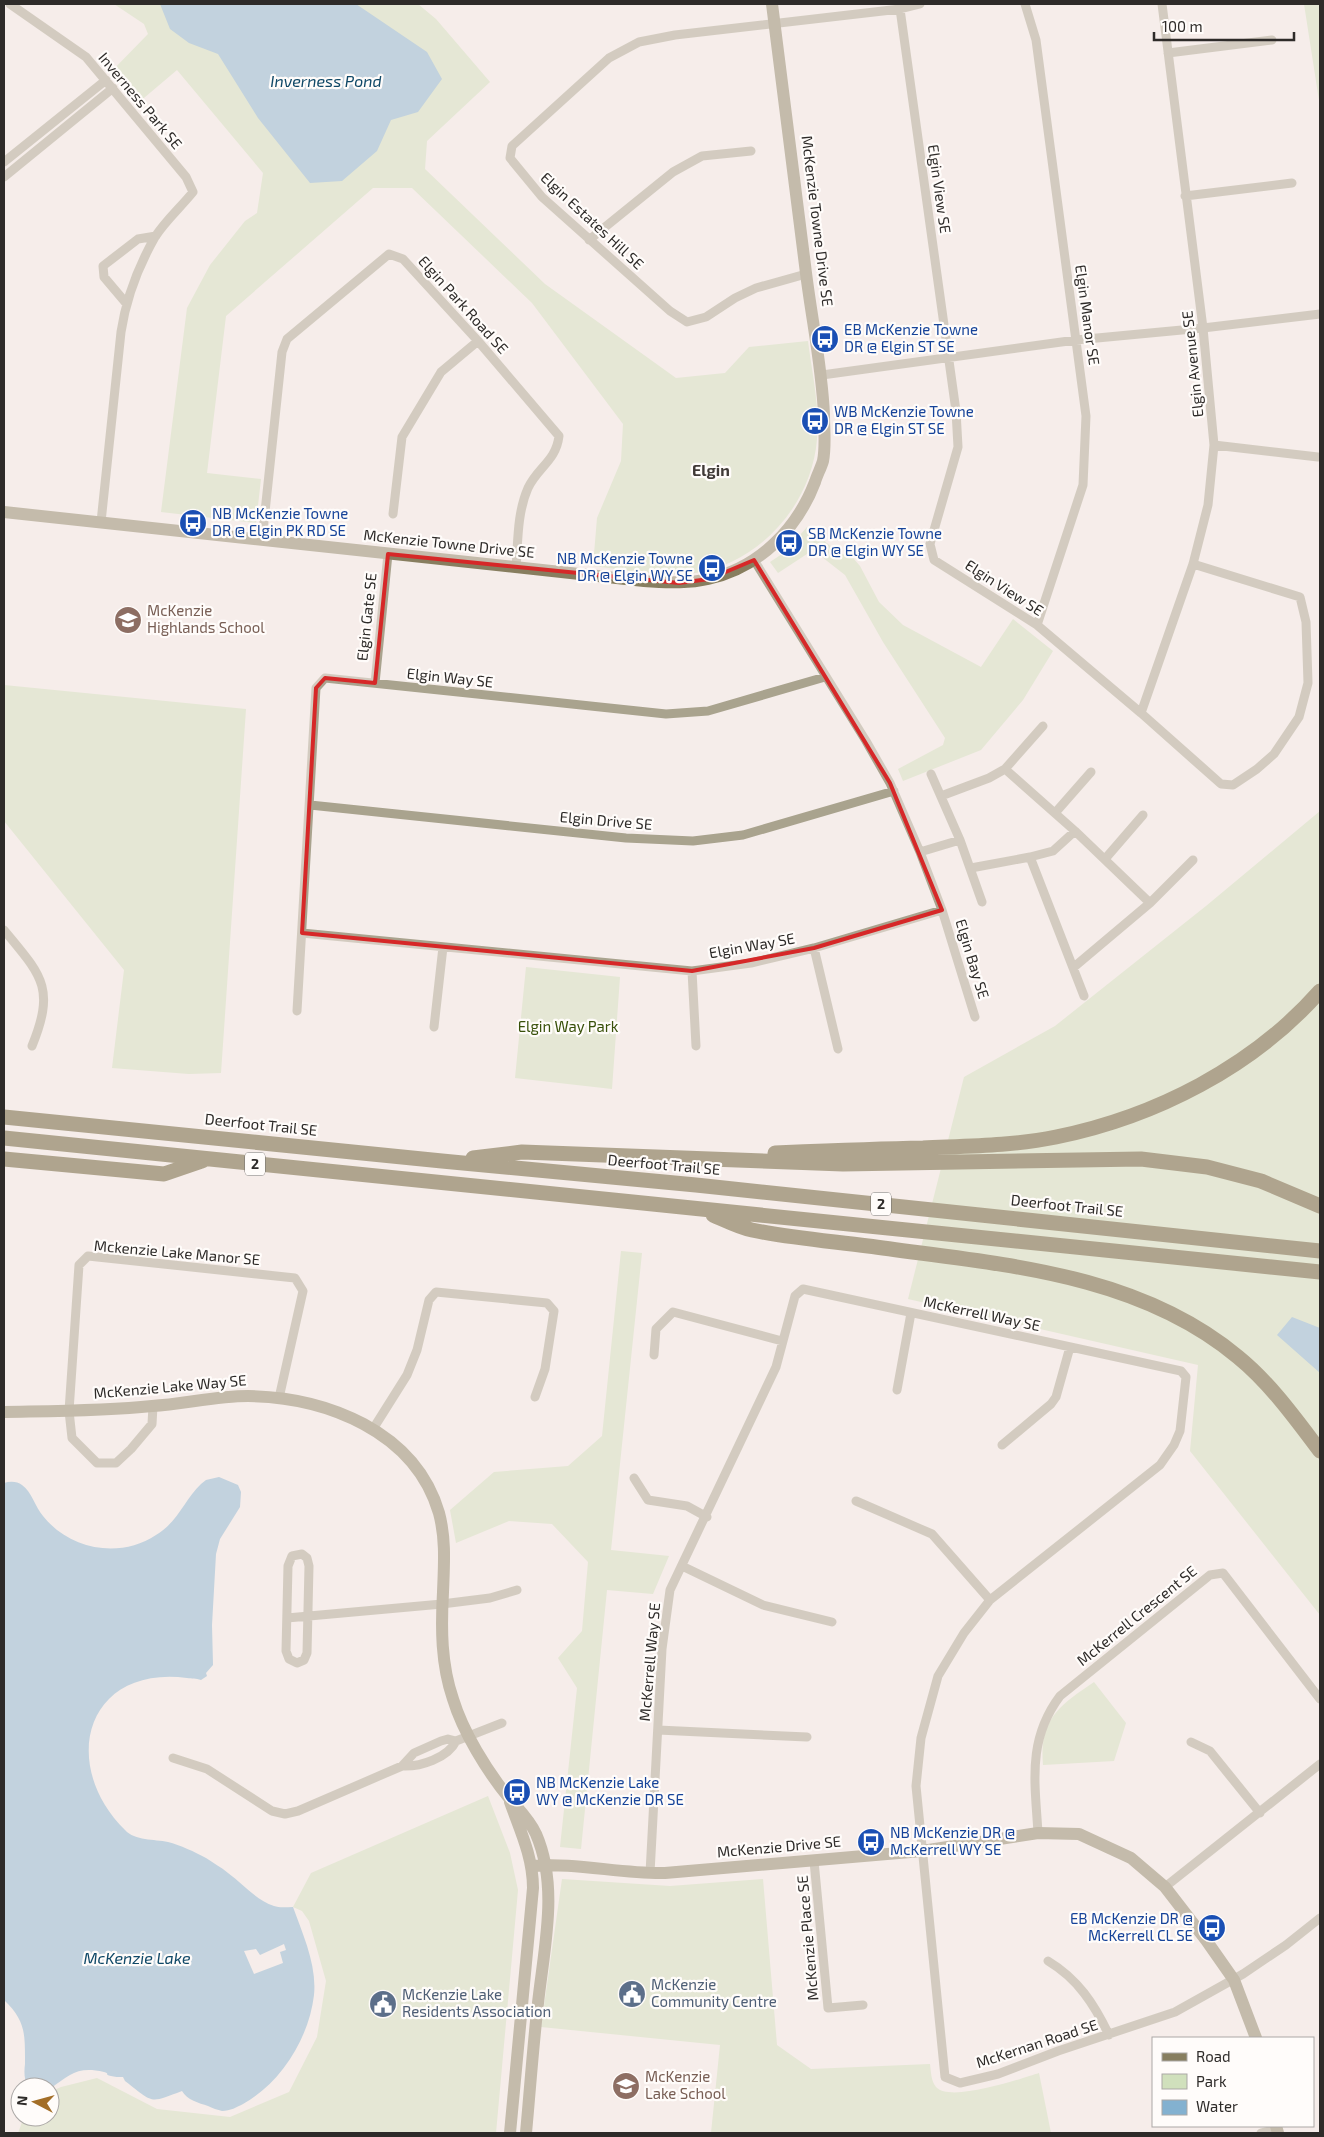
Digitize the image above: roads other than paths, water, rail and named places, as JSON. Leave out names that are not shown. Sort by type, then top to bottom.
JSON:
[{"type":"highway","points":[[736,1161],[752,1153],[990,1146],[1055,1137],[1122,1121],[1174,1098],[1214,1077],[1263,1046],[1298,1016],[1320,991]]},
{"type":"highway","name":"Deerfoot Trail SE","points":[[4,1117],[442,1162],[696,1185],[1320,1251]]},
{"type":"highway","name":"2","points":[[4,1138],[1320,1272]]},
{"type":"highway","points":[[442,1162],[522,1152],[843,1164],[1141,1159],[1207,1167],[1261,1181],[1320,1206]]},
{"type":"highway","points":[[4,1159],[164,1174],[208,1159]]},
{"type":"highway","points":[[696,1209],[750,1230],[1028,1268],[1095,1284],[1134,1297],[1203,1332],[1239,1357],[1269,1387],[1320,1451]]},
{"type":"street","name":"Inverness Park SE","points":[[10,4],[86,57],[186,177],[193,192],[156,236],[141,265],[126,303],[101,522]]},
{"type":"street","name":"McKenzie Towne Drive SE","points":[[4,512],[516,568],[679,583],[708,579],[740,568],[754,560],[767,551],[782,536],[797,517],[823,461],[824,432],[822,375],[806,274],[772,4]]},
{"type":"street","name":"Elgin Estates Hill SE","points":[[806,274],[756,288],[735,298],[706,317],[687,322],[670,311],[542,197],[510,158],[512,146],[609,58],[638,42],[675,35],[774,22],[900,9],[920,4]]},
{"type":"street","name":"Elgin Manor SE","points":[[1025,4],[1036,40],[1086,416],[1083,484],[1037,625]]},
{"type":"street","name":"Elgin Avenue SE","points":[[1141,712],[1193,564],[1208,504],[1214,445],[1203,328],[1162,4]]},
{"type":"street","name":"Elgin View SE","points":[[900,9],[956,411],[958,446],[930,544],[934,560],[1037,625],[1141,712],[1221,784],[1233,785],[1257,769],[1274,754],[1299,717],[1308,682],[1306,622],[1300,597],[1193,564]]},
{"type":"street","points":[[1168,53],[1272,40]]},
{"type":"street","points":[[4,162],[106,80]]},
{"type":"street","points":[[4,177],[113,88]]},
{"type":"street","points":[[589,240],[673,172],[702,156],[752,151]]},
{"type":"street","points":[[1185,196],[1292,183]]},
{"type":"street","points":[[126,303],[104,277],[102,266],[138,239],[156,236]]},
{"type":"street","name":"Elgin Park Road SE","points":[[262,540],[282,352],[287,339],[389,254],[403,259],[478,341],[559,436],[557,450],[536,475],[528,489],[519,522],[516,568]]},
{"type":"street","points":[[822,375],[948,356],[1076,340],[1203,328],[1320,314]]},
{"type":"street","points":[[393,514],[402,437],[441,372],[478,341]]},
{"type":"street","points":[[1214,445],[1318,457]]},
{"type":"street","name":"Elgin Gate SE","points":[[375,683],[388,554]]},
{"type":"street","points":[[754,560],[866,741],[894,791],[942,910]]},
{"type":"street","name":"Elgin Way SE","points":[[297,1011],[316,688],[326,678],[666,714],[708,711],[825,677]]},
{"type":"street","points":[[941,796],[989,778],[1005,769],[1043,726]]},
{"type":"street","points":[[1005,769],[1075,831],[1150,903]]},
{"type":"street","points":[[1055,813],[1091,772]]},
{"type":"street","points":[[931,774],[960,840],[982,902]]},
{"type":"street","name":"Elgin Drive SE","points":[[310,805],[626,838],[693,841],[743,835],[894,791]]},
{"type":"street","points":[[1105,859],[1143,815]]},
{"type":"street","points":[[971,868],[1053,851],[1075,831]]},
{"type":"street","points":[[920,852],[960,840]]},
{"type":"street","points":[[1030,856],[1084,996]]},
{"type":"street","points":[[1074,967],[1150,903],[1193,860]]},
{"type":"street","name":"Elgin Way SE","points":[[302,933],[692,971],[751,963],[814,948],[942,910]]},
{"type":"street","name":"Elgin Bay SE","points":[[942,910],[975,1017]]},
{"type":"street","points":[[4,930],[38,973],[45,998],[42,1021],[32,1046]]},
{"type":"street","points":[[434,1027],[443,947]]},
{"type":"street","points":[[814,948],[838,1049]]},
{"type":"street","points":[[692,971],[696,1046]]},
{"type":"street","name":"Mckenzie Lake Manor SE","points":[[69,1411],[79,1265],[88,1256],[295,1278],[303,1291],[279,1398]]},
{"type":"street","name":"McKerrell Way SE","points":[[650,1873],[662,1649],[670,1590],[707,1517],[776,1367],[795,1296],[803,1289],[1181,1371],[1186,1377],[1180,1430],[1174,1445],[1160,1465],[990,1600],[964,1633],[938,1676],[923,1729],[916,1786],[922,1851]]},
{"type":"street","points":[[374,1429],[407,1376],[417,1350],[429,1300],[436,1292],[547,1303],[554,1311],[545,1369],[535,1397]]},
{"type":"street","points":[[654,1355],[656,1329],[673,1312],[782,1341]]},
{"type":"street","points":[[896,1390],[911,1313]]},
{"type":"street","points":[[1002,1445],[1051,1404],[1056,1397],[1070,1347]]},
{"type":"street","name":"McKenzie Lake Way SE","points":[[4,1412],[69,1411],[153,1406],[236,1396],[279,1398],[336,1412],[374,1429],[392,1441],[411,1460],[432,1494],[439,1514],[444,1540],[442,1642],[447,1680],[454,1704],[469,1736],[508,1798],[531,1866],[533,1888],[510,2133]]},
{"type":"street","points":[[69,1411],[72,1438],[97,1463],[116,1463],[131,1449],[152,1424],[153,1406]]},
{"type":"street","points":[[634,1478],[648,1500],[687,1506],[707,1517]]},
{"type":"street","points":[[856,1500],[932,1534],[990,1600]]},
{"type":"street","points":[[298,1554],[306,1556],[309,1563],[307,1656],[297,1663],[290,1661],[287,1654],[287,1618],[288,1562],[292,1556],[298,1554]]},
{"type":"street","points":[[682,1566],[759,1604],[832,1622]]},
{"type":"street","name":"McKerrell Crescent SE","points":[[1038,1834],[1035,1776],[1037,1743],[1048,1713],[1060,1696],[1210,1575],[1222,1573],[1320,1699]]},
{"type":"street","points":[[287,1618],[442,1604],[490,1598],[517,1590]]},
{"type":"street","points":[[402,1766],[411,1755],[444,1740],[456,1741],[502,1724]]},
{"type":"street","points":[[658,1730],[807,1737]]},
{"type":"street","points":[[173,1758],[207,1769],[272,1811],[281,1814],[298,1811],[402,1766],[416,1766],[445,1754],[453,1748],[456,1741]]},
{"type":"street","points":[[1192,1742],[1210,1751],[1260,1813]]},
{"type":"street","points":[[1165,1887],[1320,1764]]},
{"type":"street","name":"McKenzie Lake Way SE","points":[[508,1798],[521,1810],[533,1828],[546,1865],[549,1884],[526,2133]]},
{"type":"street","name":"McKenzie Drive SE","points":[[531,1866],[546,1865],[650,1873],[922,1851],[1038,1834],[1079,1834],[1131,1858],[1165,1887],[1234,1980],[1256,2037]]},
{"type":"street","name":"McKernan Road SE","points":[[922,1851],[945,2077],[960,2083],[998,2074],[1175,2012],[1234,1980],[1286,1945],[1320,1918]]},
{"type":"street","name":"McKenzie Place SE","points":[[814,1861],[828,2008],[863,2005]]},
{"type":"street","points":[[1048,1961],[1066,1972],[1084,1991],[1110,2035]]},
{"type":"street","points":[[521,2016],[536,2018]]},
{"type":"street","points":[[1261,2133],[1277,2129]]},
{"type":"water","name":"Inverness Pond","points":[[160,4],[356,4],[427,52],[442,79],[418,112],[391,120],[377,151],[342,181],[310,183],[258,118],[218,54],[189,43],[170,29]]},
{"type":"water","points":[[1292,1317],[1320,1328],[1320,1373],[1277,1335]]},
{"type":"water","name":"McKenzie Lake","points":[[219,1477],[238,1485],[241,1492],[240,1507],[220,1539],[216,1554],[212,1625],[213,1665],[206,1673],[207,1676],[201,1680],[152,1678],[125,1687],[105,1703],[93,1725],[89,1750],[92,1777],[105,1804],[129,1834],[139,1838],[168,1842],[187,1849],[223,1869],[255,1896],[267,1903],[278,1907],[293,1907],[308,1950],[313,1973],[314,1995],[306,2027],[291,2058],[269,2084],[243,2104],[233,2109],[222,2111],[190,2099],[182,2091],[163,2098],[152,2099],[134,2088],[123,2077],[108,2075],[107,2073],[95,2070],[81,2071],[60,2081],[60,2077],[25,2077],[23,2029],[17,2015],[4,2000],[4,1483],[13,1482],[22,1485],[43,1516],[54,1528],[67,1537],[96,1547],[112,1548],[127,1547],[156,1535],[176,1517],[195,1490],[206,1480]]},
{"type":"place","name":"EB McKenzie Towne DR @ Elgin ST SE","points":[[825,339]]},
{"type":"place","name":"WB McKenzie Towne DR @ Elgin ST SE","points":[[815,421]]},
{"type":"place","name":"NB McKenzie Towne DR @ Elgin PK RD SE","points":[[193,523]]},
{"type":"place","name":"SB McKenzie Towne DR @ Elgin WY SE","points":[[789,543]]},
{"type":"place","name":"NB McKenzie Towne DR @ Elgin WY SE","points":[[712,568]]},
{"type":"place","name":"McKenzie Highlands School","points":[[128,620]]},
{"type":"place","name":"NB McKenzie Lake WY @ McKenzie DR SE","points":[[517,1792]]},
{"type":"place","name":"NB McKenzie DR @ McKerrell WY SE","points":[[871,1842]]},
{"type":"place","name":"EB McKenzie DR @ McKerrell CL SE","points":[[1212,1928]]},
{"type":"place","name":"McKenzie Community Centre","points":[[632,1994]]},
{"type":"place","name":"McKenzie Lake Residents Association","points":[[383,2004]]},
{"type":"place","name":"McKenzie Lake School","points":[[626,2086]]},
{"type":"district","name":"Elgin","points":[[711,470]]},
{"type":"park label","name":"Elgin Way Park","points":[[568,1027]]}]
